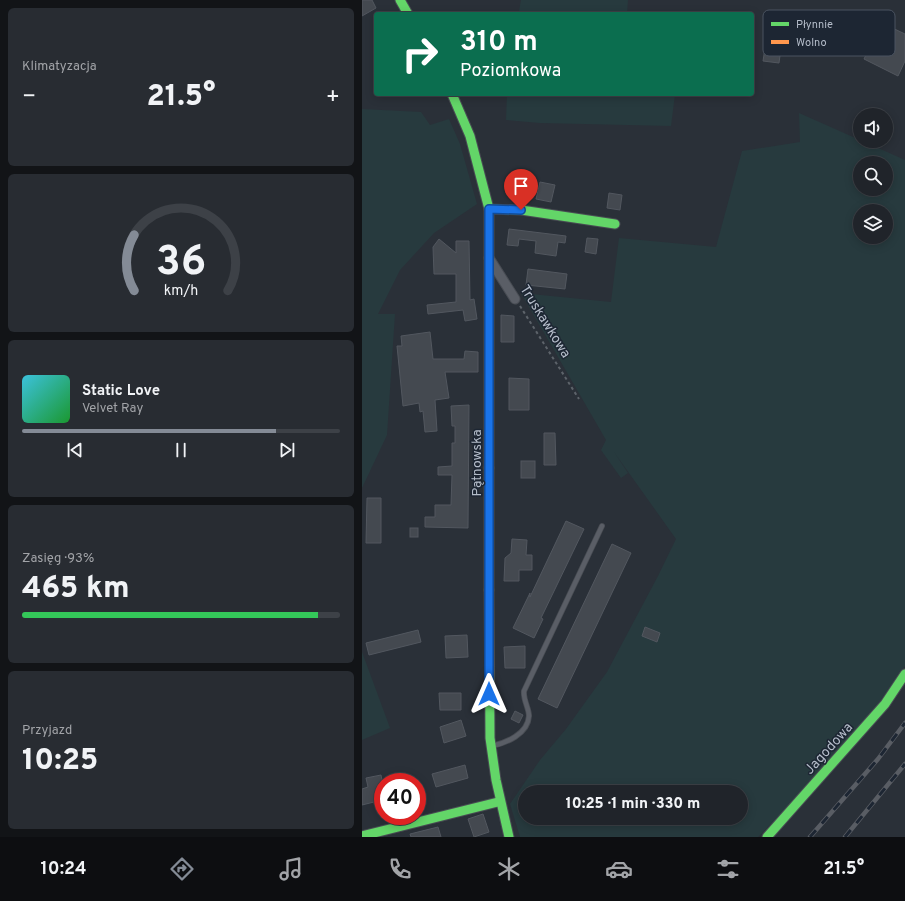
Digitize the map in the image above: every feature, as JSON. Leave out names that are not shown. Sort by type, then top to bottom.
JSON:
[{"type":"street","points":[[400,0],[407,12]]},
{"type":"street","name":"Pątnowska","points":[[453,96],[478,157],[489,209],[490,746],[498,802],[509,837]]},
{"type":"street","points":[[489,209],[521,210],[615,224]]},
{"type":"street","name":"Truskawkowa","points":[[490,258],[515,299]]},
{"type":"street","name":"Jagodowa","points":[[767,837],[885,704],[905,674]]},
{"type":"street","points":[[362,836],[498,802]]},
{"type":"lane","points":[[490,746],[507,741],[521,732],[524,727],[529,716],[523,699],[524,691],[602,526]]},
{"type":"path","name":"Truskawkowa","points":[[515,299],[579,400]]},
{"type":"green space","points":[[521,0],[628,0],[627,12],[519,11]]},
{"type":"green space","points":[[507,96],[675,96],[671,126],[540,123],[506,120]]},
{"type":"green space","points":[[362,109],[421,112],[430,125],[449,119],[460,144],[477,204],[434,233],[400,270],[378,314],[395,314],[387,435],[362,488]]},
{"type":"green space","points":[[799,113],[853,137],[853,148],[878,148],[905,160],[905,666],[872,712],[836,755],[798,797],[758,837],[520,837],[510,804],[518,792],[518,825],[748,825],[748,785],[523,785],[540,760],[566,729],[607,672],[676,539],[614,452],[628,473],[621,478],[601,450],[606,440],[521,293],[611,302],[619,238],[716,247],[742,151],[800,142]]},
{"type":"green space","points":[[362,652],[390,728],[362,740]]},
{"type":"building","points":[[362,0],[372,0],[376,8],[362,16]]},
{"type":"building","points":[[895,29],[905,34],[905,61],[898,76],[864,59],[866,56],[895,56]]},
{"type":"building","points":[[764,56],[780,56],[779,63],[763,61]]},
{"type":"building","points":[[540,182],[555,185],[551,202],[536,199]]},
{"type":"building","points":[[609,193],[622,195],[620,210],[607,208]]},
{"type":"building","points":[[509,229],[566,236],[565,243],[558,242],[556,256],[535,253],[536,241],[519,239],[518,246],[507,245]]},
{"type":"building","points":[[587,238],[598,239],[596,254],[585,252]]},
{"type":"building","points":[[439,239],[456,253],[456,241],[469,241],[470,300],[474,299],[477,319],[465,321],[463,310],[428,314],[427,305],[456,302],[456,274],[434,274],[433,247]]},
{"type":"building","points":[[528,269],[567,274],[565,289],[526,285]]},
{"type":"building","points":[[501,315],[514,316],[514,342],[501,342]]},
{"type":"building","points":[[430,332],[433,359],[464,359],[465,351],[478,352],[478,372],[445,372],[449,398],[435,400],[437,431],[425,432],[423,411],[420,412],[419,403],[403,406],[397,346],[402,346],[401,336]]},
{"type":"building","points":[[509,378],[529,379],[529,410],[509,410]]},
{"type":"building","points":[[469,405],[468,528],[425,527],[425,517],[435,517],[435,505],[451,505],[452,475],[438,475],[438,467],[452,466],[452,443],[455,443],[455,426],[452,426],[451,406]]},
{"type":"building","points":[[544,433],[555,433],[556,465],[544,465]]},
{"type":"building","points":[[521,461],[535,461],[535,478],[521,478]]},
{"type":"building","points":[[367,498],[381,498],[381,543],[366,543]]},
{"type":"building","points":[[566,521],[584,529],[541,618],[543,619],[534,638],[513,628],[530,593],[530,597]]},
{"type":"building","points":[[410,528],[418,528],[418,537],[410,537]]},
{"type":"building","points":[[512,539],[527,540],[526,555],[532,555],[532,570],[519,570],[519,581],[504,581],[505,558],[511,553]]},
{"type":"building","points":[[612,544],[631,553],[557,708],[538,699]]},
{"type":"building","points":[[645,627],[660,633],[657,642],[642,636]]},
{"type":"building","points":[[418,630],[421,642],[369,655],[366,643]]},
{"type":"building","points":[[467,635],[468,657],[446,658],[445,636]]},
{"type":"building","points":[[525,646],[525,668],[505,668],[504,647]]},
{"type":"building","points":[[439,693],[461,693],[461,710],[440,710]]},
{"type":"building","points":[[515,711],[523,715],[519,723],[511,719]]},
{"type":"building","points":[[461,720],[466,736],[444,743],[440,727]]},
{"type":"building","points":[[465,765],[468,778],[436,787],[432,774]]},
{"type":"building","points":[[374,776],[374,802],[362,805],[362,789],[368,787],[366,778]]},
{"type":"building","points":[[483,814],[489,832],[474,837],[468,819]]},
{"type":"building","points":[[438,827],[441,837],[411,837],[410,834]]},
{"type":"railway","points":[[810,837],[878,759],[905,723]]},
{"type":"railway","points":[[845,837],[905,764]]},
{"type":"traffic: fast","points":[[400,0],[407,12]]},
{"type":"traffic: fast","points":[[453,96],[470,136],[489,209],[489,468]]},
{"type":"traffic: fast","points":[[489,209],[521,210],[615,224]]},
{"type":"traffic: fast","points":[[489,590],[490,738],[496,780],[509,837]]},
{"type":"traffic: fast","points":[[767,837],[885,704],[905,674]]},
{"type":"traffic: fast","points":[[362,836],[498,802]]},
{"type":"traffic: slow","points":[[489,468],[489,590]]},
{"type":"route","points":[[489,694],[489,209],[521,210]]}]
